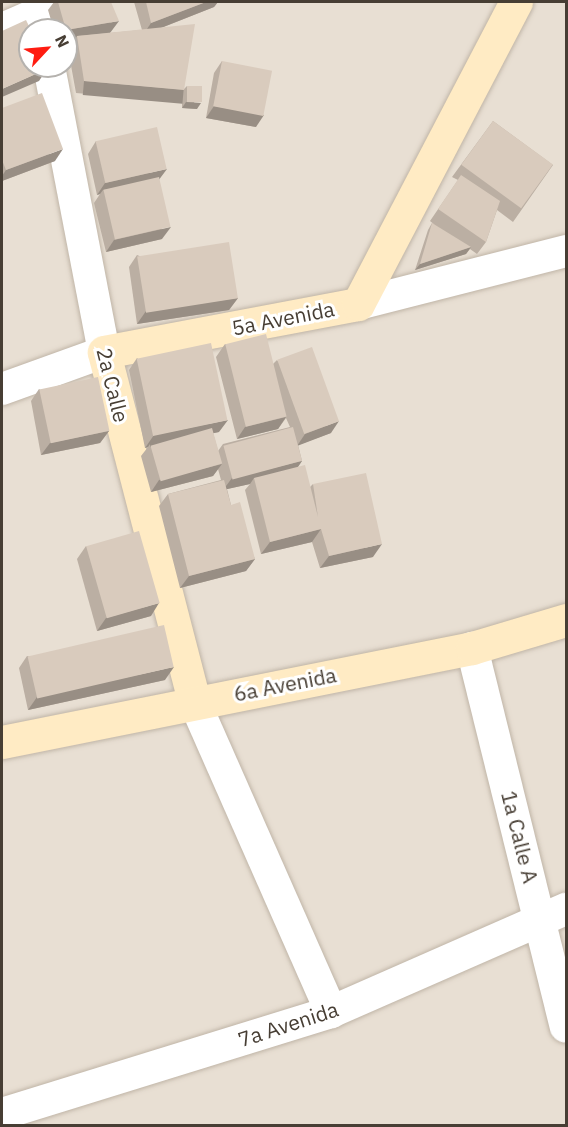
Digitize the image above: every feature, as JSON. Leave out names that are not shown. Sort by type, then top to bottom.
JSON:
[{"type":"street","points":[[358,304],[516,2]]},
{"type":"street","points":[[2,29],[45,12]]},
{"type":"street","name":"2a Calle","points":[[51,78],[104,352],[194,701]]},
{"type":"street","name":"5a Avenida","points":[[2,389],[104,352],[358,304],[567,251]]},
{"type":"street","name":"6a Avenida","points":[[2,742],[194,701],[472,648],[567,620]]},
{"type":"street","name":"1a Calle A","points":[[472,648],[554,914],[567,1027]]},
{"type":"street","points":[[194,701],[331,1011]]},
{"type":"street","name":"7a Avenida","points":[[2,1114],[331,1011],[554,914]]},
{"type":"shaded area","points":[[2,2],[566,2],[566,1125],[2,1125]]},
{"type":"building","points":[[58,2],[111,2],[119,21],[78,28],[78,18],[63,18]]},
{"type":"building","points":[[146,2],[206,2],[151,23]]},
{"type":"building","points":[[18,24],[18,78],[27,78],[2,89],[2,31]]},
{"type":"building","points":[[195,24],[184,90],[84,81],[78,36]]},
{"type":"building","points":[[222,61],[272,71],[263,116],[213,106]]},
{"type":"building","points":[[187,86],[202,86],[202,102],[187,102]]},
{"type":"building","points":[[42,93],[63,149],[6,170],[2,160],[2,108]]},
{"type":"building","points":[[493,121],[553,164],[521,208],[461,165]]},
{"type":"building","points":[[157,127],[167,169],[105,183],[96,141]]},
{"type":"building","points":[[461,175],[500,201],[486,242],[438,209]]},
{"type":"building","points":[[159,177],[170,227],[115,240],[103,190]]},
{"type":"building","points":[[432,223],[471,247],[420,264]]},
{"type":"building","points":[[229,242],[238,298],[146,313],[137,257]]},
{"type":"building","points":[[266,334],[287,416],[246,427],[225,344]]},
{"type":"building","points":[[211,343],[227,420],[153,436],[137,359]]},
{"type":"building","points":[[312,347],[339,421],[304,434],[277,360]]},
{"type":"building","points":[[98,377],[109,431],[51,443],[39,389]]},
{"type":"building","points":[[293,427],[302,461],[233,479],[223,446]]},
{"type":"building","points":[[212,428],[222,464],[161,481],[150,446]]},
{"type":"building","points":[[305,465],[318,517],[313,484],[366,473],[382,544],[329,556],[321,529],[270,542],[254,478]]},
{"type":"building","points":[[224,480],[231,505],[240,502],[255,559],[189,576],[168,494]]},
{"type":"building","points":[[139,531],[160,603],[107,618],[86,546]]},
{"type":"building","points":[[164,625],[174,667],[37,698],[28,656]]}]
